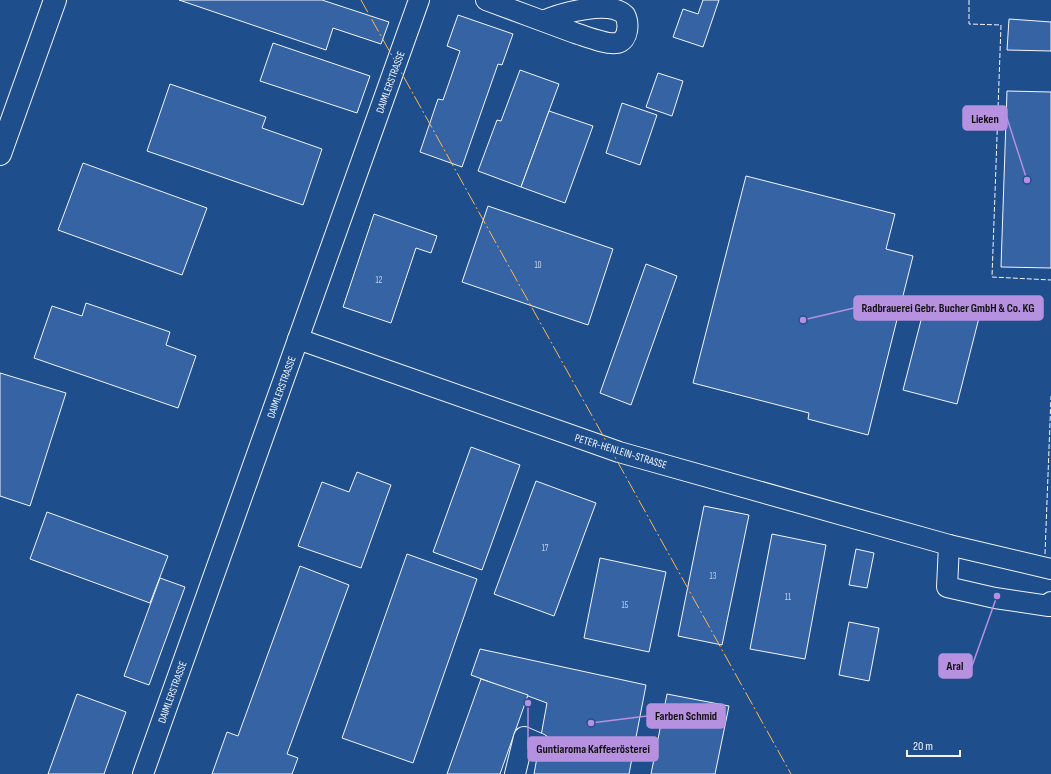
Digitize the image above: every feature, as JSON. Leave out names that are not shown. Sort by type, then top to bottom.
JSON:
[{"type":"main road","points":[[0,154],[55,0]]},
{"type":"street","name":"DAIMLERSTRASSE","points":[[143,774],[419,0]]},
{"type":"street","points":[[486,0],[543,21]]},
{"type":"street","name":"PETER-HENLEIN-STRASSE","points":[[298,339],[619,452],[950,545],[1051,569]]},
{"type":"street","points":[[950,545],[947,587],[995,598],[1049,606],[1051,602]]},
{"type":"street","points":[[515,774],[524,737],[540,744]]},
{"type":"building","points":[[179,0],[322,0],[389,22],[381,44],[333,28],[326,50]]},
{"type":"building","points":[[703,0],[719,0],[703,47],[673,37],[683,9],[698,14]]},
{"type":"building","points":[[458,15],[513,34],[502,65],[498,64],[462,167],[420,152],[438,99],[443,100],[460,51],[447,46]]},
{"type":"building","points":[[1009,19],[1051,22],[1051,51],[1007,50]]},
{"type":"building","points":[[273,43],[370,76],[357,113],[260,81]]},
{"type":"building","points":[[520,70],[559,84],[521,187],[478,171],[497,120],[501,121]]},
{"type":"building","points":[[658,73],[683,81],[672,116],[646,107]]},
{"type":"building","points":[[170,84],[266,117],[262,128],[322,149],[303,205],[147,151]]},
{"type":"building","points":[[1007,91],[1051,92],[1051,268],[1001,267]]},
{"type":"building","points":[[622,103],[657,115],[640,165],[606,153]]},
{"type":"building","points":[[549,111],[593,126],[565,203],[521,187]]},
{"type":"building","points":[[83,163],[207,208],[182,275],[58,230]]},
{"type":"building","points":[[746,176],[895,214],[886,249],[913,256],[868,435],[808,419],[809,413],[693,383]]},
{"type":"building","points":[[488,206],[613,249],[588,325],[462,282]]},
{"type":"building","points":[[374,214],[437,236],[431,253],[416,248],[391,323],[343,307]]},
{"type":"building","points":[[646,264],[677,276],[631,405],[600,393]]},
{"type":"building","points":[[927,297],[981,310],[957,404],[903,390]]},
{"type":"building","points":[[86,303],[170,332],[166,345],[196,356],[178,408],[34,358],[52,306],[82,316]]},
{"type":"building","points":[[0,373],[66,393],[30,506],[0,496]]},
{"type":"building","points":[[471,447],[520,465],[482,570],[433,552]]},
{"type":"building","points":[[357,472],[391,485],[361,568],[298,546],[322,482],[349,492]]},
{"type":"building","points":[[536,481],[596,503],[554,616],[494,594]]},
{"type":"building","points":[[704,506],[749,515],[722,645],[678,636]]},
{"type":"building","points":[[47,512],[168,556],[150,603],[30,559]]},
{"type":"building","points":[[772,534],[826,545],[805,659],[750,649]]},
{"type":"building","points":[[856,549],[874,553],[867,588],[849,585]]},
{"type":"building","points":[[407,554],[477,579],[413,763],[342,738]]},
{"type":"building","points":[[600,558],[666,572],[649,652],[584,638]]},
{"type":"building","points":[[300,566],[349,585],[287,754],[298,758],[292,774],[212,774],[227,732],[238,736]]},
{"type":"building","points":[[160,578],[185,587],[149,685],[124,676]]},
{"type":"building","points":[[849,622],[879,628],[869,681],[839,675]]},
{"type":"building","points":[[480,649],[646,685],[629,774],[534,774],[547,703],[471,675]]},
{"type":"building","points":[[481,679],[528,695],[500,774],[447,774]]},
{"type":"building","points":[[77,694],[126,712],[104,774],[48,774]]},
{"type":"building","points":[[667,694],[729,706],[715,774],[651,774]]},
{"type":"fence","points":[[969,0],[969,24],[1001,25],[992,277],[1051,280]]},
{"type":"fence","points":[[1045,554],[1051,396]]},
{"type":"power","points":[[361,0],[791,774]]},
{"type":"place","name":"Lieken","points":[[1027,180]]},
{"type":"place","name":"Radbrauerei Gebr. Bucher GmbH & Co. KG","points":[[803,320]]},
{"type":"place","name":"Aral","points":[[997,596]]},
{"type":"place","name":"Guntiaroma Kaffeerösterei","points":[[528,703]]},
{"type":"place","name":"Farben Schmid","points":[[591,723]]}]
